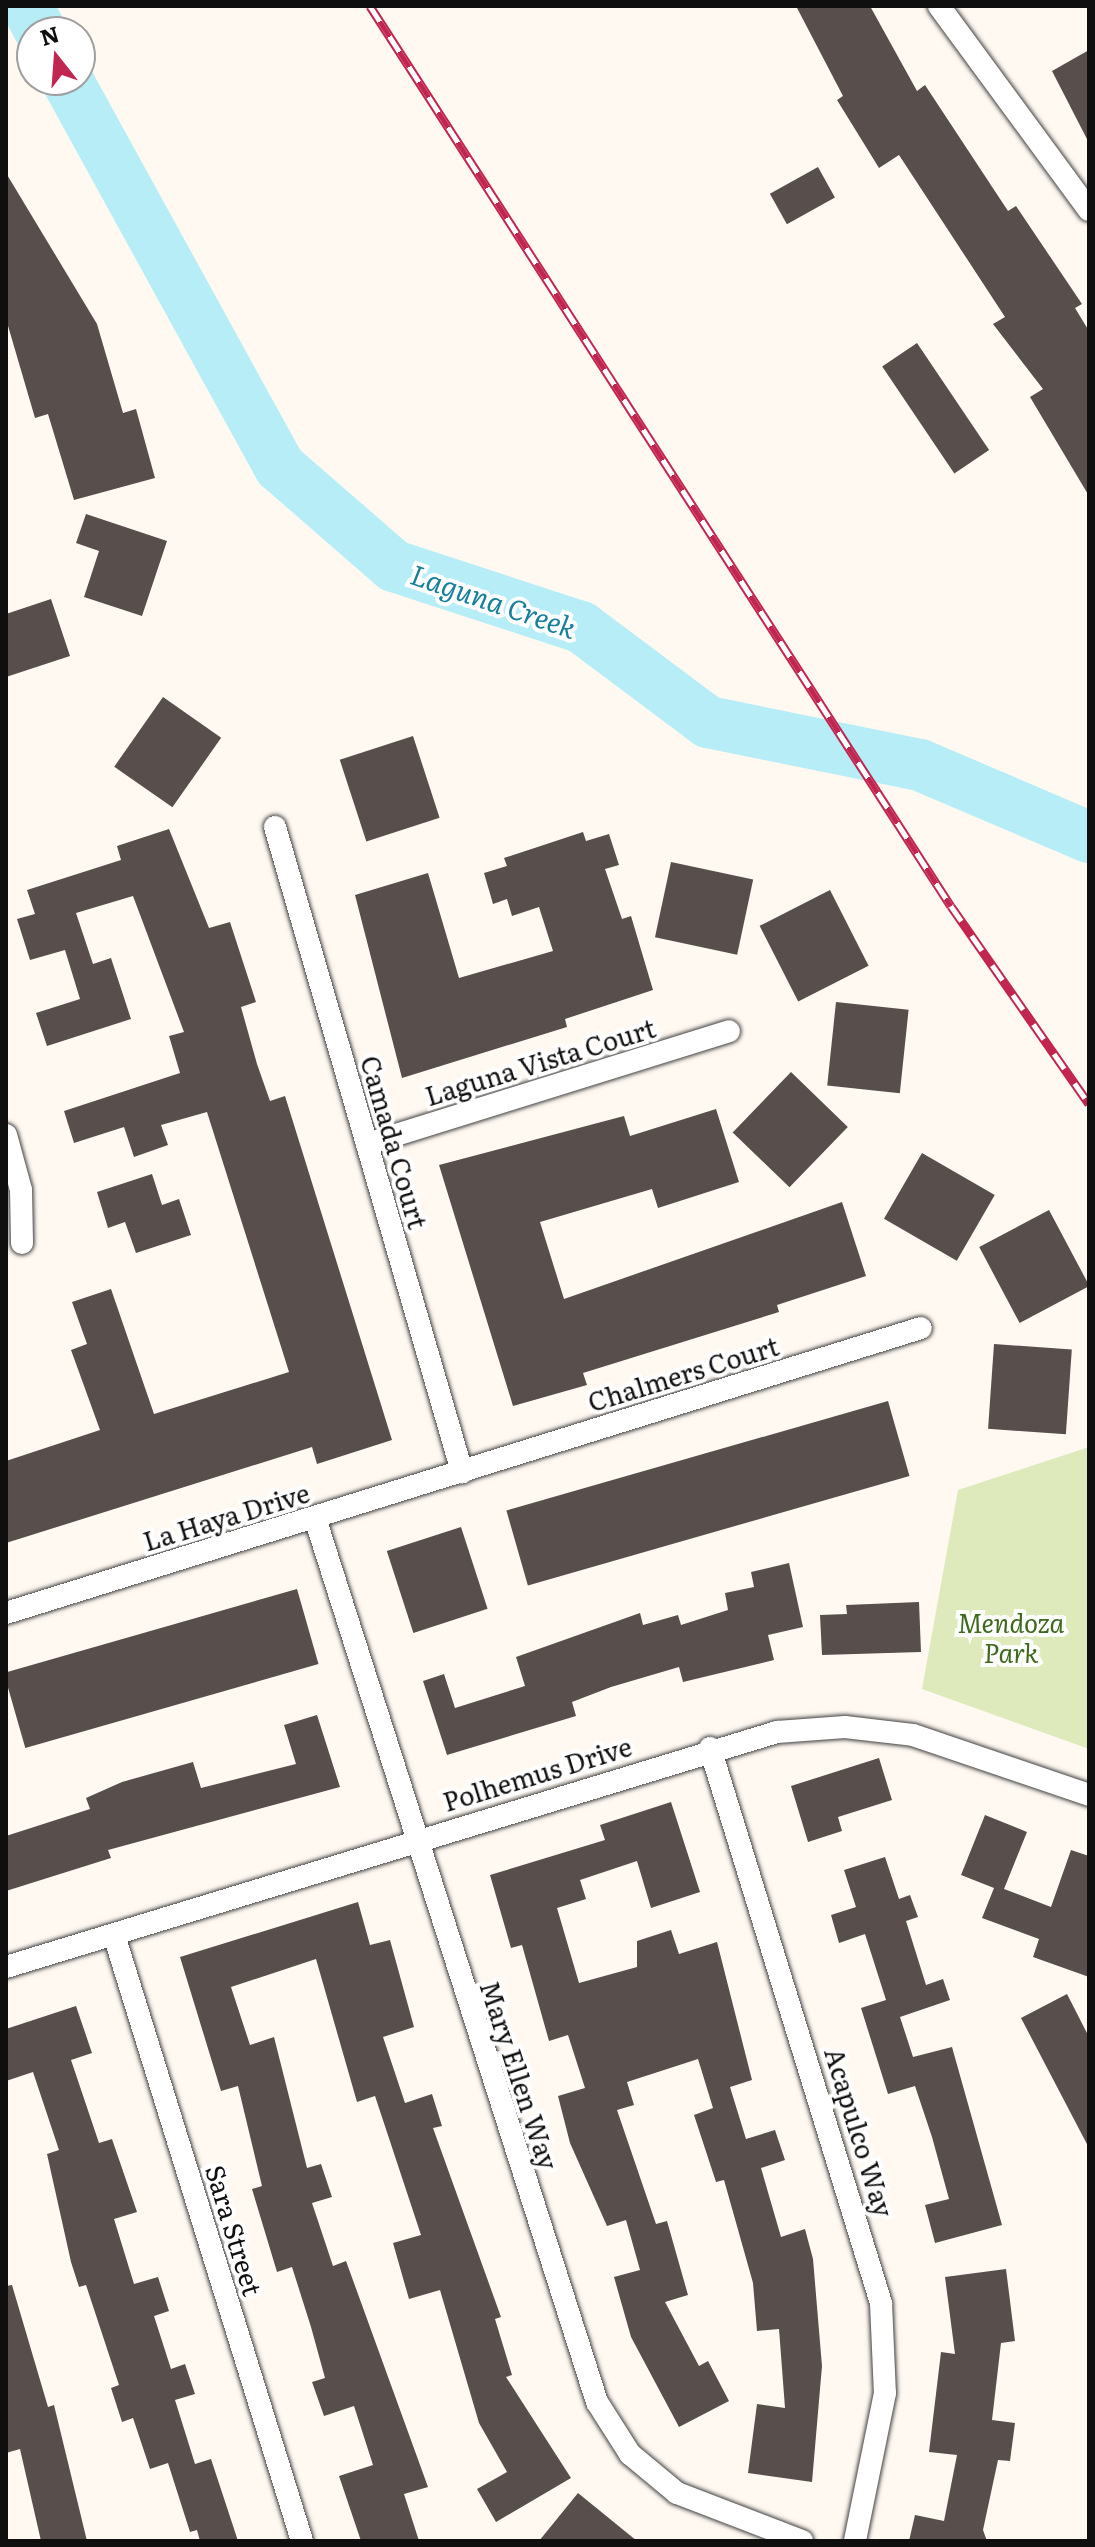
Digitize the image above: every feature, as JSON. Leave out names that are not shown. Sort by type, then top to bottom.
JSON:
[{"type":"street","points":[[939,6],[1089,210]]},
{"type":"street","name":"Camada Court","points":[[275,827],[462,1472]]},
{"type":"street","name":"Laguna Vista Court","points":[[367,1144],[729,1031]]},
{"type":"street","points":[[6,1135],[21,1190],[22,1243]]},
{"type":"street","name":"Chalmers Court","points":[[462,1472],[921,1328]]},
{"type":"street","name":"La Haya Drive","points":[[6,1613],[462,1472]]},
{"type":"street","name":"Mary Ellen Way","points":[[315,1518],[597,2402],[630,2454],[677,2493],[802,2541]]},
{"type":"street","name":"Polhemus Drive","points":[[6,1967],[710,1748],[811,1728],[879,1729],[946,1743],[1089,1795]]},
{"type":"street","name":"Acapulco Way","points":[[710,1748],[881,2303],[885,2393],[855,2541]]},
{"type":"street","name":"Sara Street","points":[[114,1935],[302,2541]]},
{"type":"green space","name":"Mendoza Park","points":[[1089,1447],[1089,1749],[922,1689],[958,1490]]},
{"type":"building","points":[[796,6],[870,6],[917,91],[925,85],[1008,211],[1016,206],[1082,304],[1075,308],[1089,331],[1089,496],[1030,397],[1043,389],[993,324],[1005,317],[899,155],[879,168],[837,100],[843,96]]},
{"type":"building","points":[[1089,50],[1089,143],[1052,71]]},
{"type":"building","points":[[818,167],[835,198],[787,224],[770,194]]},
{"type":"building","points":[[6,173],[97,324],[123,413],[136,409],[155,478],[74,500],[48,414],[35,418],[6,319]]},
{"type":"building","points":[[917,343],[989,450],[954,473],[882,366]]},
{"type":"building","points":[[86,514],[167,541],[142,616],[84,597],[99,551],[76,543]]},
{"type":"building","points":[[51,599],[70,656],[6,677],[6,614]]},
{"type":"building","points":[[163,697],[221,738],[172,807],[114,767]]},
{"type":"building","points":[[413,736],[440,818],[366,842],[340,760]]},
{"type":"building","points":[[169,829],[209,928],[230,922],[256,1002],[241,1007],[257,1064],[270,1101],[285,1096],[392,1440],[317,1464],[312,1447],[6,1543],[6,1461],[100,1430],[71,1350],[87,1344],[72,1302],[111,1289],[154,1414],[289,1372],[207,1112],[161,1125],[168,1145],[134,1157],[124,1127],[74,1143],[64,1111],[180,1073],[169,1036],[184,1032],[133,896],[76,913],[93,964],[111,958],[131,1019],[47,1046],[36,1013],[80,999],[65,950],[30,960],[17,919],[35,914],[27,890],[121,860],[117,846]]},
{"type":"building","points":[[583,832],[586,841],[609,834],[619,865],[605,869],[622,919],[631,916],[653,990],[565,1019],[567,1027],[402,1078],[355,895],[428,873],[459,978],[553,951],[539,907],[512,916],[507,899],[493,904],[484,873],[507,866],[504,858]]},
{"type":"building","points":[[671,862],[753,879],[737,955],[655,937]]},
{"type":"building","points":[[830,890],[869,966],[798,1002],[760,926]]},
{"type":"building","points":[[836,1002],[909,1010],[900,1093],[827,1086]]},
{"type":"building","points":[[791,1072],[848,1127],[789,1187],[733,1132]]},
{"type":"building","points":[[716,1109],[739,1182],[658,1208],[652,1189],[540,1222],[564,1299],[842,1202],[866,1276],[777,1305],[779,1312],[583,1373],[587,1385],[513,1406],[439,1165],[624,1116],[630,1136]]},
{"type":"building","points":[[922,1153],[995,1195],[957,1261],[884,1219]]},
{"type":"building","points":[[152,1174],[162,1205],[179,1199],[191,1235],[136,1253],[125,1222],[108,1228],[97,1192]]},
{"type":"building","points":[[1049,1210],[1089,1286],[1020,1323],[979,1247]]},
{"type":"building","points":[[994,1344],[1072,1349],[1066,1434],[988,1429]]},
{"type":"building","points":[[888,1401],[909,1476],[528,1585],[506,1510]]},
{"type":"building","points":[[461,1527],[488,1609],[413,1633],[387,1551]]},
{"type":"building","points":[[789,1563],[803,1627],[768,1635],[774,1660],[683,1682],[679,1667],[572,1702],[576,1716],[447,1755],[423,1681],[444,1674],[455,1708],[525,1686],[516,1657],[640,1613],[643,1625],[678,1615],[681,1625],[728,1610],[725,1593],[754,1587],[751,1572]]},
{"type":"building","points":[[297,1589],[318,1664],[25,1748],[6,1672]]},
{"type":"building","points":[[919,1602],[921,1652],[822,1655],[820,1615],[847,1614],[846,1605]]},
{"type":"building","points":[[317,1715],[340,1787],[108,1850],[111,1858],[6,1891],[6,1836],[90,1809],[86,1798],[122,1782],[193,1762],[201,1788],[296,1764],[284,1725]]},
{"type":"building","points":[[879,1758],[892,1800],[838,1817],[842,1831],[808,1842],[791,1786]]},
{"type":"building","points":[[671,1802],[700,1892],[651,1908],[637,1861],[580,1880],[586,1899],[557,1908],[579,1983],[637,1967],[637,1941],[671,1930],[679,1954],[717,1942],[752,2080],[730,2087],[746,2139],[775,2130],[785,2160],[761,2168],[781,2237],[805,2229],[813,2259],[822,2366],[812,2482],[748,2473],[757,2404],[785,2408],[779,2329],[757,2331],[753,2283],[724,2180],[716,2182],[694,2115],[713,2108],[698,2059],[627,2082],[634,2105],[617,2110],[656,2224],[667,2221],[688,2295],[665,2302],[699,2366],[708,2361],[729,2401],[679,2427],[631,2337],[614,2277],[640,2270],[626,2220],[607,2226],[570,2143],[558,2096],[585,2088],[568,2035],[549,2041],[522,1945],[511,1948],[490,1875],[605,1840],[600,1825]]},
{"type":"building","points":[[985,1815],[1027,1832],[1004,1889],[1051,1907],[1071,1850],[1089,1856],[1089,1977],[1033,1957],[1039,1939],[982,1918],[994,1888],[961,1875]]},
{"type":"building","points":[[885,1857],[899,1899],[910,1895],[918,1917],[906,1921],[926,1985],[943,1979],[950,2000],[900,2017],[913,2057],[952,2047],[1002,2225],[935,2243],[925,2205],[949,2199],[932,2137],[915,2086],[888,2094],[861,2008],[886,2000],[865,1934],[839,1943],[831,1915],[856,1907],[844,1870]]},
{"type":"building","points":[[358,1902],[370,1945],[390,1940],[414,2027],[383,2037],[405,2103],[432,2094],[442,2126],[433,2128],[501,2317],[495,2319],[512,2375],[506,2377],[571,2478],[496,2522],[477,2489],[507,2472],[479,2423],[440,2290],[409,2299],[393,2243],[421,2235],[375,2096],[357,2102],[316,1959],[231,1987],[250,2045],[274,2037],[307,2168],[321,2164],[332,2197],[312,2203],[333,2266],[346,2261],[428,2487],[404,2494],[419,2541],[361,2541],[339,2476],[373,2465],[354,2406],[324,2416],[312,2382],[325,2378],[292,2267],[277,2272],[252,2189],[262,2186],[238,2086],[221,2091],[180,1957]]},
{"type":"building","points":[[1067,1994],[1089,2037],[1089,2148],[1021,2018]]},
{"type":"building","points":[[76,2006],[92,2053],[71,2060],[99,2143],[112,2139],[137,2212],[114,2219],[134,2284],[158,2277],[169,2311],[154,2316],[171,2369],[185,2364],[195,2394],[175,2400],[195,2464],[211,2459],[238,2541],[200,2541],[197,2530],[190,2532],[168,2463],[150,2469],[133,2418],[122,2422],[111,2388],[119,2385],[86,2285],[79,2287],[71,2262],[47,2154],[59,2150],[33,2072],[6,2081],[6,2029]]},
{"type":"building","points":[[1006,2269],[1015,2341],[1001,2343],[992,2420],[1015,2423],[1010,2461],[998,2460],[983,2530],[987,2541],[909,2541],[915,2515],[944,2521],[957,2455],[929,2452],[941,2352],[955,2354],[945,2277]]},
{"type":"building","points":[[12,2285],[48,2407],[54,2405],[87,2541],[41,2541],[20,2449],[6,2453],[6,2286]]},
{"type":"building","points":[[578,2493],[637,2541],[539,2541]]},
{"type":"waterway","name":"Laguna Creek","points":[[27,6],[32,16]]},
{"type":"waterway","name":"Laguna Creek","points":[[76,96],[280,467],[394,566],[581,627],[708,722],[920,765],[1089,837]]},
{"type":"railway","points":[[370,6],[951,906],[1089,1104]]}]
